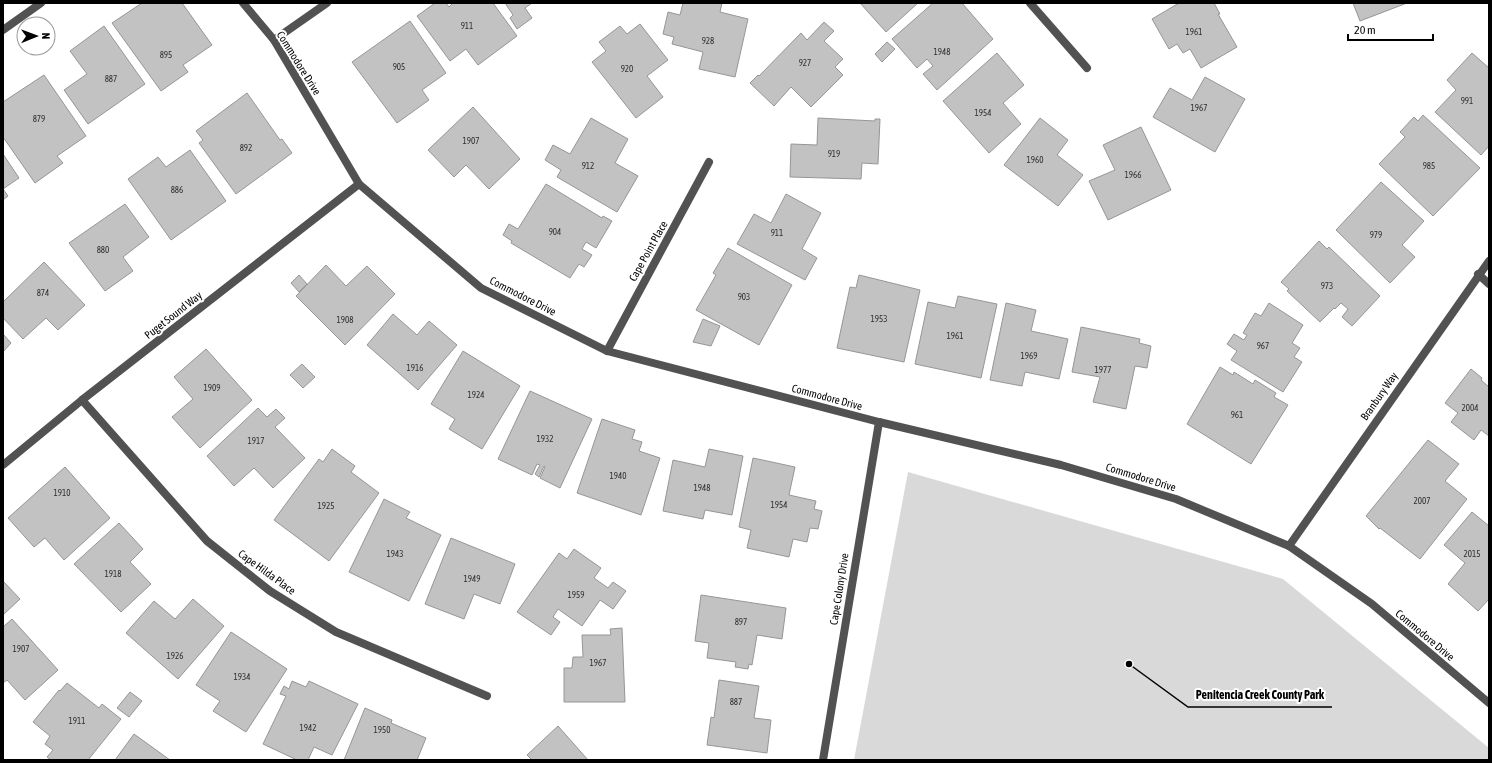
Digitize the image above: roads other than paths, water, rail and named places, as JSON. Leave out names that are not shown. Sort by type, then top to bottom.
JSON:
[{"type":"street","points":[[3,30],[41,3]]},
{"type":"street","name":"Commodore Drive","points":[[243,3],[274,40],[359,184],[481,288],[607,351],[879,422],[1069,467],[1176,499],[1289,546],[1372,604],[1489,703]]},
{"type":"street","points":[[274,40],[327,3]]},
{"type":"street","points":[[1030,3],[1087,68]]},
{"type":"street","name":"Cape Point Place","points":[[607,351],[710,162]]},
{"type":"street","name":"Puget Sound Way","points":[[3,465],[82,400],[359,184]]},
{"type":"street","name":"Branbury Way","points":[[1289,546],[1478,274],[1489,261]]},
{"type":"street","points":[[1478,274],[1489,284]]},
{"type":"street","name":"Cape Hilda Place","points":[[82,400],[207,541],[270,590],[336,632],[487,696]]},
{"type":"street","name":"Cape Colony Drive","points":[[823,760],[879,422]]},
{"type":"place","name":"Penitencia Creek County Park","points":[[1129,664]]}]
